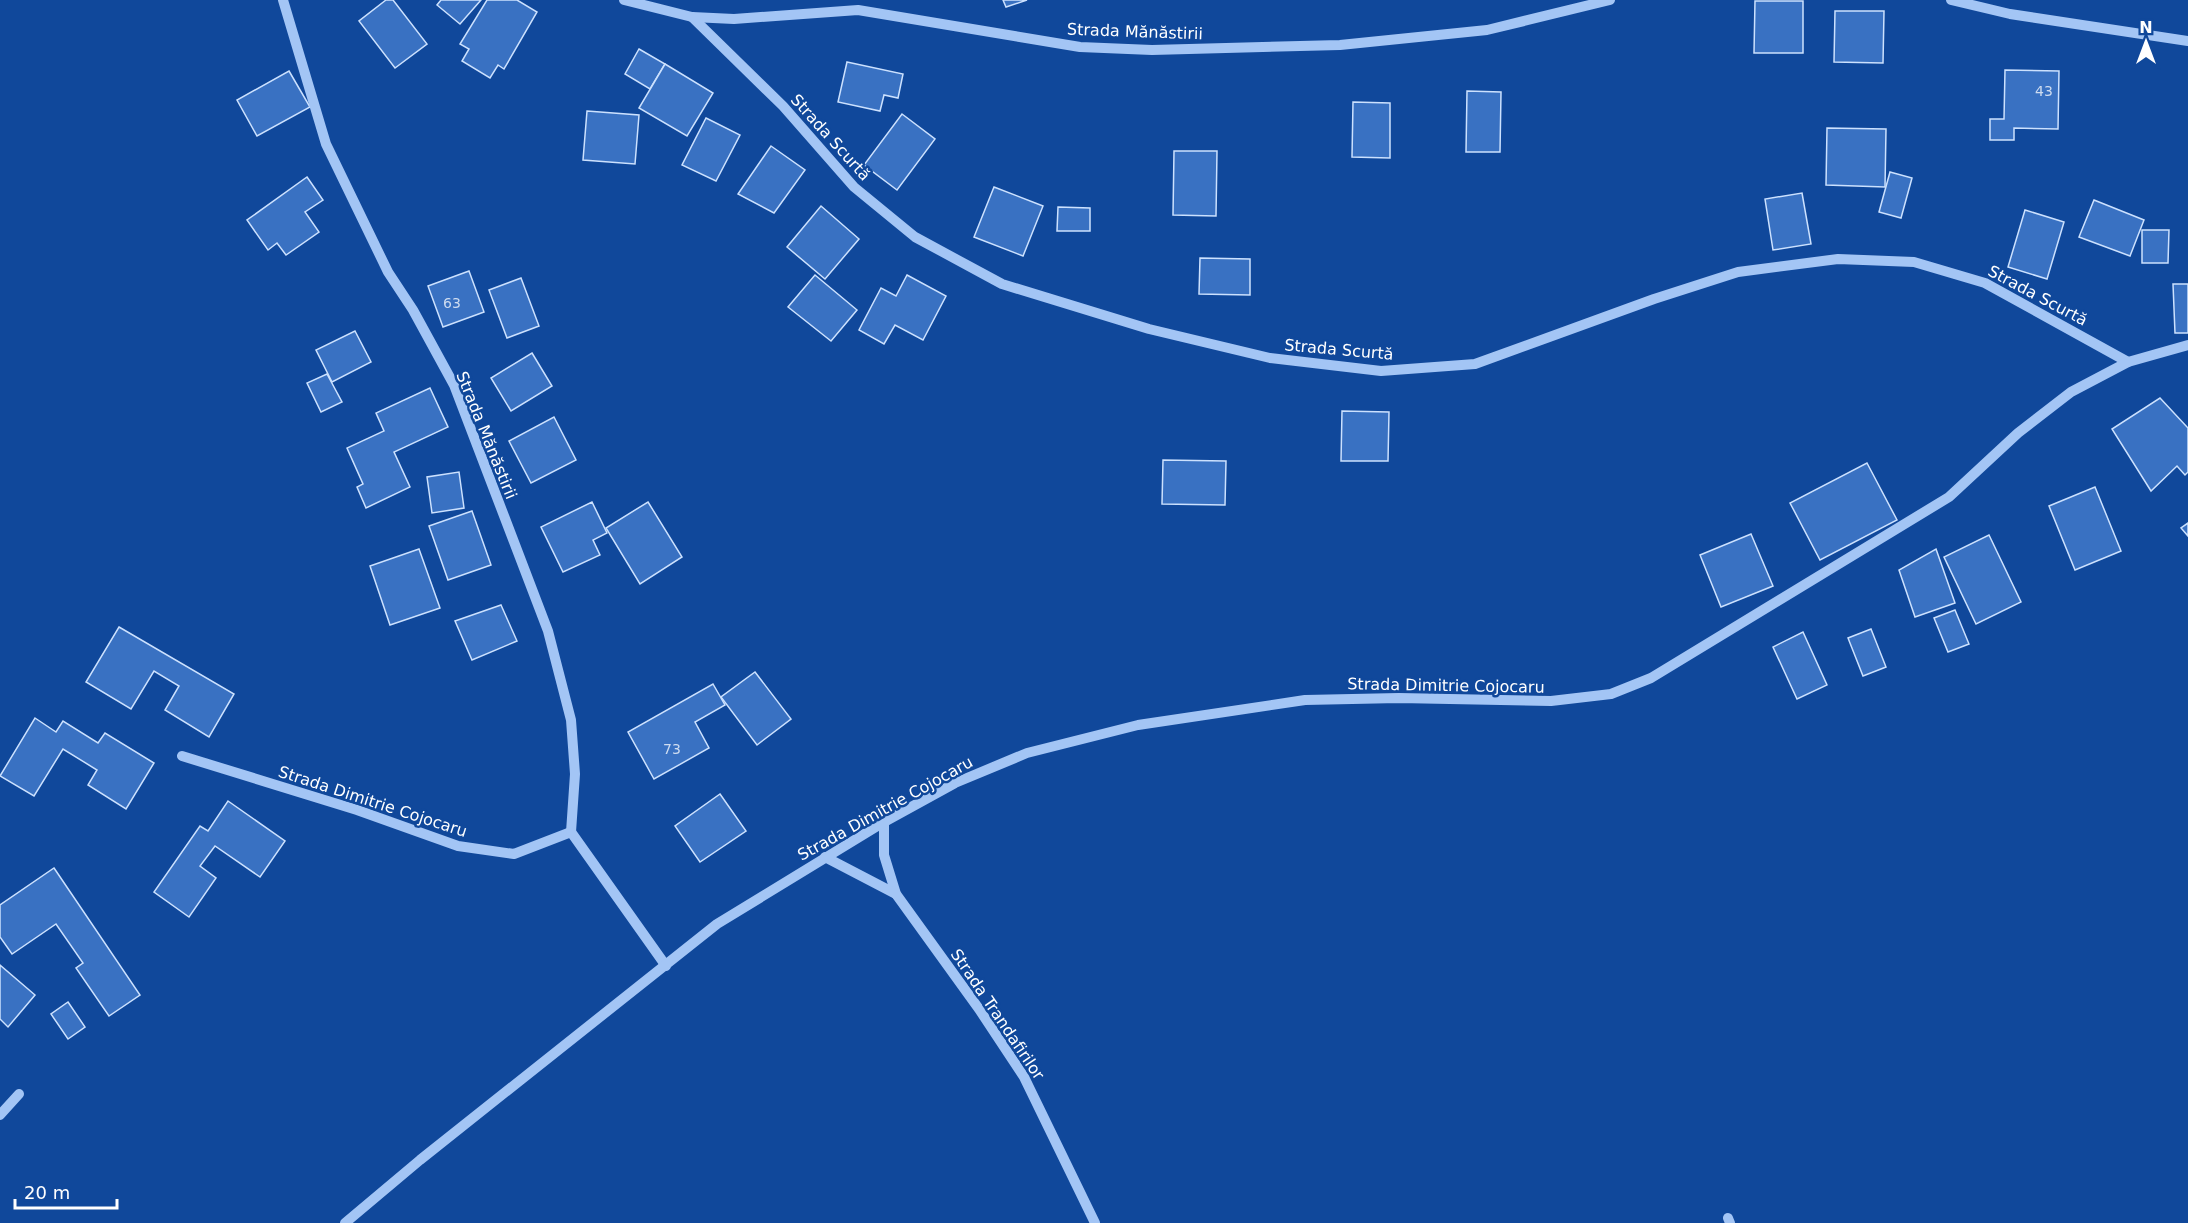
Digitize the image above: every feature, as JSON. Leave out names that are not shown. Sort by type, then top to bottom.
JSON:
[{"type":"street","name":"Strada Mănăstirii","points":[[283,0],[326,144],[388,272],[413,310],[454,385],[548,631],[571,720],[575,774],[571,832]]},
{"type":"street","name":"Strada Mănăstirii","points":[[624,0],[692,17],[734,19],[858,10],[1080,47],[1152,50],[1340,45],[1486,30],[1610,0]]},
{"type":"street","points":[[858,10],[868,0]]},
{"type":"street","points":[[1952,0],[2021,16],[2187,37]]},
{"type":"street","name":"Strada Scurtă","points":[[692,17],[783,106],[854,187],[915,237],[1002,284],[1149,329],[1270,358],[1381,371],[1475,364],[1654,299],[1738,272],[1838,259],[1914,262],[1985,283],[2128,362]]},
{"type":"street","name":"Strada Dimitrie Cojocaru","points":[[345,1223],[420,1160],[717,924],[825,856],[955,783],[1027,753],[1138,725],[1305,700],[1399,698],[1551,701],[1611,694],[1651,678],[1949,496],[2018,433],[2071,392],[2128,362],[2188,345]]},
{"type":"street","name":"Strada Dimitrie Cojocaru","points":[[182,756],[357,810],[458,846],[513,854],[571,832]]},
{"type":"street","name":"Strada Trandafirilor","points":[[884,822],[885,855],[896,894],[980,1009],[1024,1077],[1095,1223]]},
{"type":"street","points":[[571,832],[666,966]]},
{"type":"street","name":"Strada Trandafirilor","points":[[825,856],[896,894]]},
{"type":"street","points":[[0,1115],[19,1094]]},
{"type":"building","points":[[386,0],[393,0],[427,44],[395,68],[359,21]]},
{"type":"building","points":[[441,0],[481,0],[460,24],[437,5]]},
{"type":"building","points":[[487,0],[517,0],[537,12],[504,69],[498,65],[490,78],[462,61],[469,49],[460,44]]},
{"type":"building","points":[[1003,0],[1027,0],[1006,7]]},
{"type":"building","points":[[1755,1],[1803,1],[1803,53],[1754,53]]},
{"type":"building","points":[[1835,11],[1884,11],[1883,63],[1834,62]]},
{"type":"building","points":[[639,49],[665,64],[650,89],[625,74]]},
{"type":"building","points":[[847,62],[903,74],[898,98],[884,95],[880,111],[838,102]]},
{"type":"building","points":[[665,64],[713,93],[687,136],[639,108]]},
{"type":"building","points":[[2005,70],[2059,71],[2058,129],[2014,128],[2014,140],[1990,140],[1990,119],[2004,119]]},
{"type":"building","points":[[289,71],[310,107],[257,136],[237,100]]},
{"type":"building","points":[[1467,91],[1501,92],[1500,152],[1466,152]]},
{"type":"building","points":[[1353,102],[1390,103],[1390,158],[1352,157]]},
{"type":"building","points":[[587,111],[639,115],[635,164],[583,160]]},
{"type":"building","points":[[902,114],[935,139],[897,190],[864,165]]},
{"type":"building","points":[[706,118],[740,135],[716,181],[682,165]]},
{"type":"building","points":[[1827,128],[1886,129],[1885,187],[1826,185]]},
{"type":"building","points":[[771,146],[805,170],[774,213],[738,194]]},
{"type":"building","points":[[1174,151],[1217,151],[1216,216],[1173,215]]},
{"type":"building","points":[[1890,172],[1912,178],[1901,218],[1879,212]]},
{"type":"building","points":[[307,177],[323,200],[305,212],[319,232],[286,255],[277,243],[268,250],[247,220]]},
{"type":"building","points":[[994,187],[1043,206],[1023,256],[974,237]]},
{"type":"building","points":[[1802,193],[1811,244],[1773,250],[1765,199]]},
{"type":"building","points":[[2094,200],[2144,220],[2130,256],[2079,237]]},
{"type":"building","points":[[821,206],[859,239],[825,279],[787,247]]},
{"type":"building","points":[[1058,207],[1090,208],[1090,231],[1057,231]]},
{"type":"building","points":[[2025,210],[2064,222],[2047,279],[2008,267]]},
{"type":"building","points":[[2142,230],[2169,230],[2168,263],[2142,263]]},
{"type":"building","points":[[1200,258],[1250,259],[1250,295],[1199,294]]},
{"type":"building","points":[[469,271],[484,312],[443,327],[428,286]]},
{"type":"building","points":[[815,275],[857,310],[831,341],[788,307]]},
{"type":"building","points":[[907,275],[946,296],[923,340],[895,325],[884,344],[859,330],[881,288],[896,296]]},
{"type":"building","points":[[521,278],[539,326],[507,338],[489,290]]},
{"type":"building","points":[[2173,284],[2188,284],[2188,333],[2175,333]]},
{"type":"building","points":[[355,331],[371,362],[332,382],[316,350]]},
{"type":"building","points":[[532,353],[552,386],[511,411],[491,378]]},
{"type":"building","points":[[327,374],[342,402],[321,412],[307,383]]},
{"type":"building","points":[[430,388],[448,427],[394,452],[410,487],[366,508],[357,487],[363,484],[347,448],[384,431],[376,413]]},
{"type":"building","points":[[2160,398],[2188,428],[2188,472],[2185,475],[2177,466],[2151,491],[2112,429]]},
{"type":"building","points":[[1342,411],[1389,412],[1388,461],[1341,461]]},
{"type":"building","points":[[554,417],[576,460],[531,483],[509,441]]},
{"type":"building","points":[[1163,460],[1226,461],[1225,505],[1162,504]]},
{"type":"building","points":[[1867,463],[1897,520],[1820,560],[1790,503]]},
{"type":"building","points":[[459,472],[464,508],[432,513],[427,477]]},
{"type":"building","points":[[2095,487],[2121,551],[2075,570],[2049,506]]},
{"type":"building","points":[[592,502],[607,533],[593,540],[600,555],[563,572],[541,527]]},
{"type":"building","points":[[648,502],[682,557],[640,584],[606,528]]},
{"type":"building","points":[[472,511],[491,565],[448,580],[429,526]]},
{"type":"building","points":[[2188,523],[2188,536],[2181,528]]},
{"type":"building","points":[[1751,534],[1773,586],[1721,607],[1700,555]]},
{"type":"building","points":[[1989,535],[2021,602],[1976,624],[1944,557]]},
{"type":"building","points":[[419,549],[440,608],[390,625],[370,566]]},
{"type":"building","points":[[1936,549],[1955,603],[1915,617],[1899,570]]},
{"type":"building","points":[[501,605],[517,641],[472,660],[455,621]]},
{"type":"building","points":[[1955,610],[1969,644],[1948,652],[1934,618]]},
{"type":"building","points":[[119,627],[234,694],[209,737],[165,710],[179,686],[154,671],[131,709],[86,682]]},
{"type":"building","points":[[1871,629],[1886,667],[1863,676],[1848,638]]},
{"type":"building","points":[[1803,632],[1827,685],[1797,699],[1773,647]]},
{"type":"building","points":[[755,672],[791,719],[757,745],[721,697]]},
{"type":"building","points":[[713,684],[725,705],[695,722],[709,748],[654,779],[628,732]]},
{"type":"building","points":[[35,718],[56,732],[63,721],[98,743],[105,733],[154,763],[126,809],[88,785],[97,770],[63,749],[34,796],[0,776]]},
{"type":"building","points":[[720,794],[746,831],[700,862],[675,826]]},
{"type":"building","points":[[228,801],[285,841],[260,877],[215,846],[200,866],[216,878],[189,917],[154,892],[200,826],[208,831]]},
{"type":"building","points":[[54,868],[140,995],[109,1016],[76,968],[83,963],[56,924],[12,954],[0,937],[0,905]]},
{"type":"building","points":[[0,965],[35,995],[8,1027],[0,1019]]},
{"type":"building","points":[[68,1002],[85,1027],[68,1039],[51,1014]]}]
